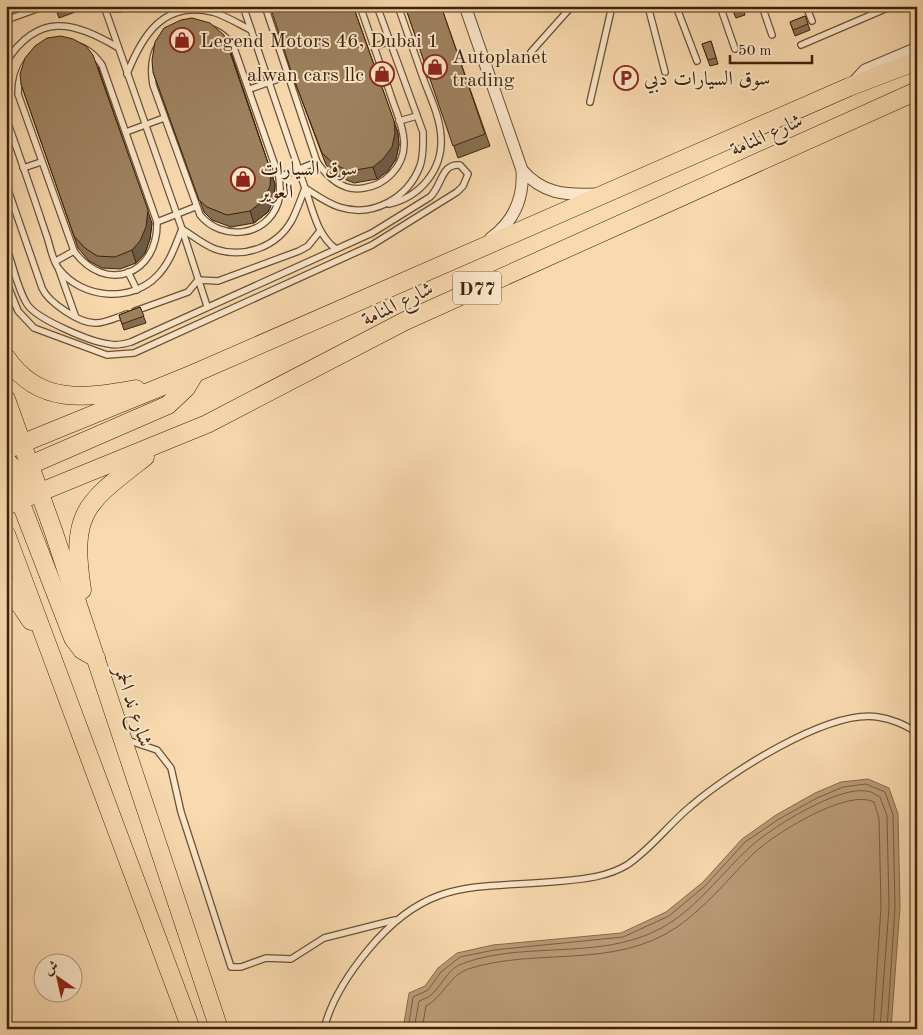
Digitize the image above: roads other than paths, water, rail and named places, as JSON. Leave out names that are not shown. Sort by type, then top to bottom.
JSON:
[{"type":"main road","name":"شارع المنامة","points":[[14,447],[195,373],[917,60]]},
{"type":"main road","name":"شارع المنامة","points":[[40,492],[162,443],[251,402],[405,321],[917,91]]},
{"type":"main road","points":[[6,358],[16,370],[35,384],[67,396],[90,397],[171,383]]},
{"type":"main road","points":[[12,481],[168,405],[186,388],[195,373]]},
{"type":"main road","points":[[6,399],[14,447],[19,457],[12,481],[72,638],[82,650],[96,658]]},
{"type":"main road","points":[[90,640],[77,554],[82,521],[89,507],[101,491],[162,443]]},
{"type":"main road","points":[[12,481],[40,492]]},
{"type":"main road","name":"شارع ند الحمر","points":[[40,492],[218,1029]]},
{"type":"main road","points":[[8,540],[191,1029]]},
{"type":"main road","points":[[6,584],[52,655]]},
{"type":"street","points":[[465,6],[522,170],[521,196],[515,213],[498,233],[474,252]]},
{"type":"street","points":[[850,88],[865,70],[917,48]]},
{"type":"street","points":[[522,170],[535,183],[560,194],[614,192]]},
{"type":"lane","points":[[6,20],[45,6]]},
{"type":"lane","points":[[129,6],[120,9],[104,7],[177,214],[207,306]]},
{"type":"lane","points":[[243,6],[320,231],[324,239],[336,249]]},
{"type":"lane","points":[[265,6],[317,162],[326,175],[336,183],[348,188],[361,189],[374,186],[386,180],[395,171],[401,159],[404,146],[399,121],[360,6]]},
{"type":"lane","points":[[377,6],[423,132],[424,148],[421,165],[414,180],[403,193],[385,204]]},
{"type":"lane","points":[[305,188],[340,207],[356,210],[411,196],[431,176],[441,151],[439,123],[398,6]]},
{"type":"lane","points":[[531,52],[572,6]]},
{"type":"lane","points":[[590,102],[612,6]]},
{"type":"lane","points":[[648,6],[665,72]]},
{"type":"lane","points":[[676,6],[697,62]]},
{"type":"lane","points":[[720,6],[736,49]]},
{"type":"lane","points":[[762,6],[772,35]]},
{"type":"lane","points":[[806,6],[812,21]]},
{"type":"lane","points":[[801,45],[892,6]]},
{"type":"lane","points":[[127,74],[144,36],[173,9],[213,12],[251,30]]},
{"type":"lane","points":[[196,25],[210,27],[223,34],[233,44],[279,177],[281,193],[278,205],[263,224],[252,230],[228,233],[216,229],[206,222],[195,207],[164,118],[152,78],[152,56],[159,44],[169,33],[182,27],[196,25]]},
{"type":"lane","points":[[6,62],[23,40],[35,32],[55,26],[76,27],[90,31],[117,47]]},
{"type":"lane","points":[[374,47],[390,41]]},
{"type":"lane","points":[[60,42],[73,43],[94,55],[106,76],[126,132],[157,222],[157,239],[154,250],[138,267],[116,275],[103,274],[91,269],[81,261],[74,251],[41,162],[18,94],[18,82],[28,59],[37,50],[60,42]]},
{"type":"lane","points":[[250,89],[287,76]]},
{"type":"lane","points":[[399,121],[417,116]]},
{"type":"lane","points":[[6,118],[75,315]]},
{"type":"lane","points":[[126,132],[164,118]]},
{"type":"lane","points":[[23,168],[41,162]]},
{"type":"lane","points":[[279,177],[317,162]]},
{"type":"lane","points":[[6,246],[23,295],[32,311],[48,321],[98,341],[114,344],[132,342],[207,306],[372,233],[430,197],[435,192],[448,166],[460,165],[468,174],[463,186],[457,192],[372,245],[134,353],[120,355],[100,353],[34,328],[18,311],[6,281]]},
{"type":"lane","points":[[6,184],[45,293],[53,303],[75,315],[92,323],[103,322],[188,292],[198,280]]},
{"type":"lane","points":[[182,229],[214,249],[244,252],[258,249],[283,233],[291,221],[305,188]]},
{"type":"lane","points":[[157,222],[195,207]]},
{"type":"lane","points":[[58,269],[73,281],[93,292],[115,295],[137,290],[156,277],[164,268],[182,229]]},
{"type":"lane","points":[[198,280],[218,281],[299,251],[311,243],[320,231]]},
{"type":"lane","points":[[56,261],[74,251]]},
{"type":"lane","points":[[128,272],[137,290]]},
{"type":"lane","points":[[324,1029],[336,997],[348,976],[378,938],[395,920],[410,909],[444,893],[462,889],[586,879],[607,874],[627,865],[690,806],[723,780],[766,753],[836,722],[856,717],[877,716],[898,721],[917,732]]},
{"type":"lane","points":[[122,739],[157,750],[171,768],[181,812],[231,967],[238,968],[266,958],[291,959],[324,938],[395,920]]},
{"type":"water","points":[[868,779],[889,788],[898,814],[900,907],[891,1029],[403,1029],[409,993],[425,986],[438,968],[457,953],[493,945],[621,933],[666,912],[703,882],[742,839],[776,815],[815,793],[841,782]]},
{"type":"place","name":"Legend Motors 46, Dubai 1","points":[[182,40]]},
{"type":"place","name":"Autoplanet trading","points":[[435,67]]},
{"type":"place","name":"alwan cars llc","points":[[382,74]]},
{"type":"place","name":"سوق السيارات دبي","points":[[626,78]]},
{"type":"place","name":"سوق السيارات العوير","points":[[243,179]]}]
